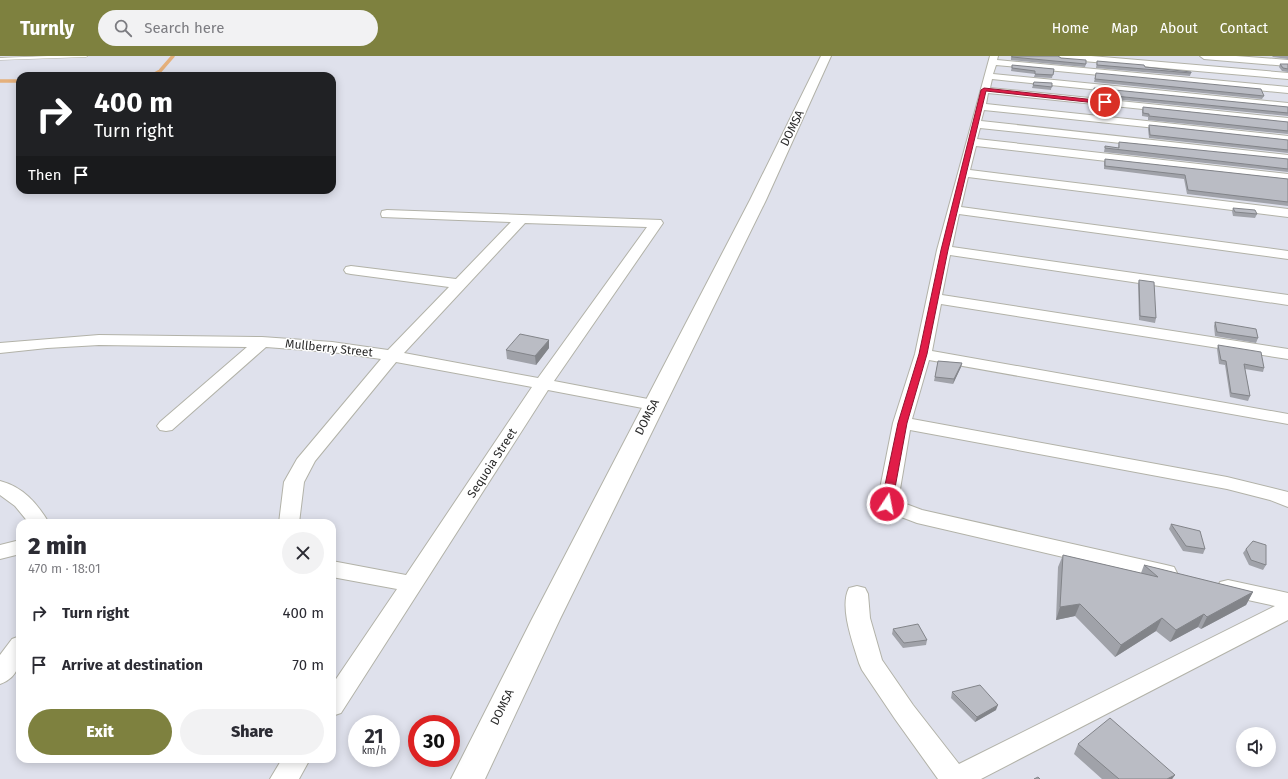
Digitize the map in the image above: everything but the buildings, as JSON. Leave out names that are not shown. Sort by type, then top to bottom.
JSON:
[{"type":"main road","name":"DOMSA","points":[[468,779],[546,618],[755,206],[826,56]]},
{"type":"street","points":[[1060,56],[1288,76]]},
{"type":"street","points":[[1204,56],[1288,64]]},
{"type":"street","points":[[989,71],[1288,90]]},
{"type":"street","points":[[989,71],[1288,106]]},
{"type":"street","points":[[989,71],[944,250],[923,354],[902,423],[887,504],[917,516],[1188,578]]},
{"type":"street","points":[[989,71],[1288,121]]},
{"type":"street","points":[[980,106],[1288,139]]},
{"type":"street","points":[[976,124],[1288,158]]},
{"type":"street","points":[[971,142],[1288,178]]},
{"type":"street","points":[[963,173],[1288,213]]},
{"type":"street","points":[[955,210],[1288,255]]},
{"type":"street","points":[[386,214],[522,218]]},
{"type":"street","points":[[289,519],[294,482],[307,460],[392,356],[522,218]]},
{"type":"street","name":"Sequoia Street","points":[[336,700],[543,384],[656,223],[522,218]]},
{"type":"street","points":[[944,250],[1288,300]]},
{"type":"street","points":[[351,270],[460,284]]},
{"type":"street","points":[[934,298],[1288,354]]},
{"type":"street","name":"Mullberry Street","points":[[0,348],[99,340],[262,342],[332,347],[392,356],[653,405]]},
{"type":"street","points":[[166,426],[262,342]]},
{"type":"street","points":[[923,354],[1288,419]]},
{"type":"street","points":[[902,423],[1227,483],[1276,495],[1288,500]]},
{"type":"street","points":[[0,487],[11,491],[33,513],[37,519]]},
{"type":"street","points":[[0,552],[16,548]]},
{"type":"street","points":[[336,570],[413,584]]},
{"type":"street","points":[[1211,583],[1288,601]]},
{"type":"street","points":[[857,594],[858,618],[871,663],[904,712],[955,779],[1288,610]]},
{"type":"street","points":[[0,674],[16,651]]},
{"type":"street","points":[[284,779],[294,763]]},
{"type":"lane","points":[[0,59],[86,56]]},
{"type":"waterway","points":[[158,72],[173,56]]},
{"type":"waterway","points":[[0,81],[16,81]]},
{"type":"route","points":[[887,504],[902,423],[923,354],[944,250],[984,90],[1105,102]]}]
